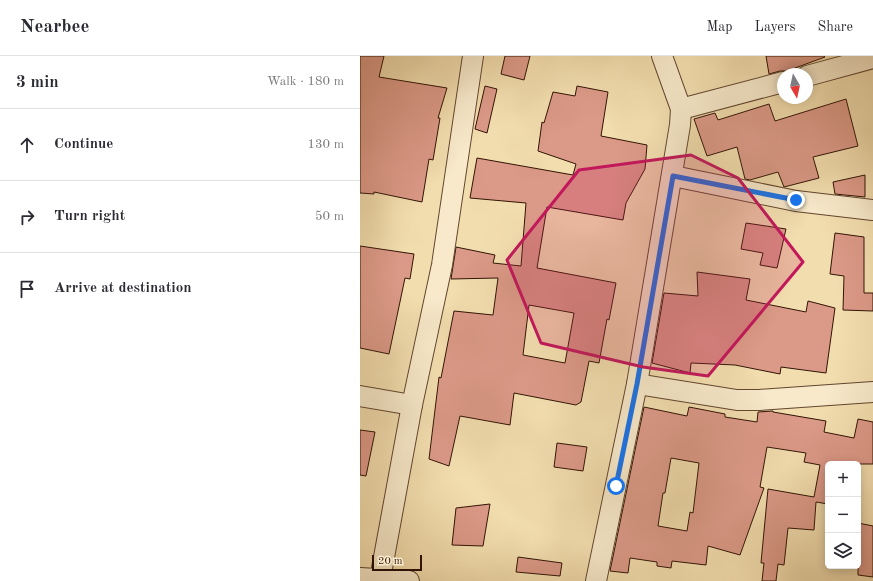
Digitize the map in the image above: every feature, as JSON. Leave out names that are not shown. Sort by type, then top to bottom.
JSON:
[{"type":"street","points":[[380,580],[412,405],[442,265],[473,56]]},
{"type":"street","points":[[596,581],[637,384],[673,176],[681,109],[662,56]]},
{"type":"street","points":[[813,74],[873,58]]},
{"type":"street","points":[[681,109],[777,84]]},
{"type":"street","points":[[673,176],[796,200],[873,210]]},
{"type":"street","points":[[637,384],[737,400],[759,400],[873,392]]},
{"type":"street","points":[[360,396],[412,405]]},
{"type":"street","points":[[360,578],[408,581]]},
{"type":"highlighted area","points":[[691,155],[738,178],[803,262],[708,376],[643,367],[541,343],[507,260],[579,170]]},
{"type":"building","points":[[360,56],[384,56],[379,77],[447,88],[438,118],[440,118],[433,160],[429,159],[422,202],[374,192],[374,194],[360,193]]},
{"type":"building","points":[[505,56],[530,56],[524,80],[501,74]]},
{"type":"building","points":[[766,56],[825,57],[795,68],[777,68],[777,72],[769,74]]},
{"type":"building","points":[[485,86],[497,89],[487,133],[475,129]]},
{"type":"building","points":[[577,86],[608,92],[601,136],[647,145],[645,169],[626,203],[623,220],[547,207],[537,268],[616,283],[609,320],[607,319],[599,363],[589,361],[581,402],[576,405],[514,393],[510,425],[460,416],[449,466],[429,459],[439,377],[441,378],[454,311],[493,315],[498,278],[451,279],[456,247],[495,255],[493,263],[521,266],[526,203],[470,198],[477,158],[573,175],[576,164],[538,151],[542,122],[544,123],[553,92],[575,96]],"holes":[[[529,305],[574,313],[565,363],[523,355]]]},
{"type":"building","points":[[846,99],[858,146],[813,157],[819,178],[784,187],[778,172],[750,180],[745,179],[737,147],[707,156],[694,119],[715,113],[718,120],[769,104],[775,121]]},
{"type":"building","points":[[865,175],[865,197],[835,194],[833,182]]},
{"type":"building","points":[[746,223],[786,229],[777,268],[760,265],[763,253],[741,249]]},
{"type":"building","points":[[835,233],[864,237],[864,293],[873,293],[873,311],[843,310],[844,276],[830,274]]},
{"type":"building","points":[[360,246],[414,254],[410,279],[405,278],[389,354],[360,348]]},
{"type":"building","points":[[697,272],[750,279],[746,300],[806,312],[808,301],[835,308],[826,373],[781,367],[780,374],[735,365],[691,363],[690,373],[652,363],[664,293],[698,296]]},
{"type":"building","points":[[644,407],[687,416],[689,407],[725,414],[725,417],[757,422],[758,412],[773,411],[826,421],[824,432],[854,438],[858,419],[873,422],[873,464],[861,464],[861,461],[825,461],[825,504],[816,502],[814,530],[788,528],[784,565],[778,564],[776,581],[762,581],[764,563],[761,563],[768,489],[814,497],[820,465],[804,462],[806,453],[767,447],[760,487],[764,488],[740,555],[708,546],[706,565],[672,561],[671,568],[657,566],[657,562],[630,558],[628,573],[610,571]],"holes":[[[671,458],[699,463],[693,513],[690,512],[687,531],[658,526],[663,493],[665,493]]]},
{"type":"building","points":[[360,430],[375,432],[366,476],[360,475]]},
{"type":"building","points":[[557,443],[587,447],[583,471],[554,467]]},
{"type":"building","points":[[490,504],[483,546],[452,545],[456,508]]},
{"type":"building","points":[[861,524],[873,526],[873,577],[858,575],[858,569],[861,569]]},
{"type":"building","points":[[518,557],[562,563],[560,576],[516,572]]},
{"type":"route","points":[[616,486],[637,384],[673,176],[796,200]]}]
